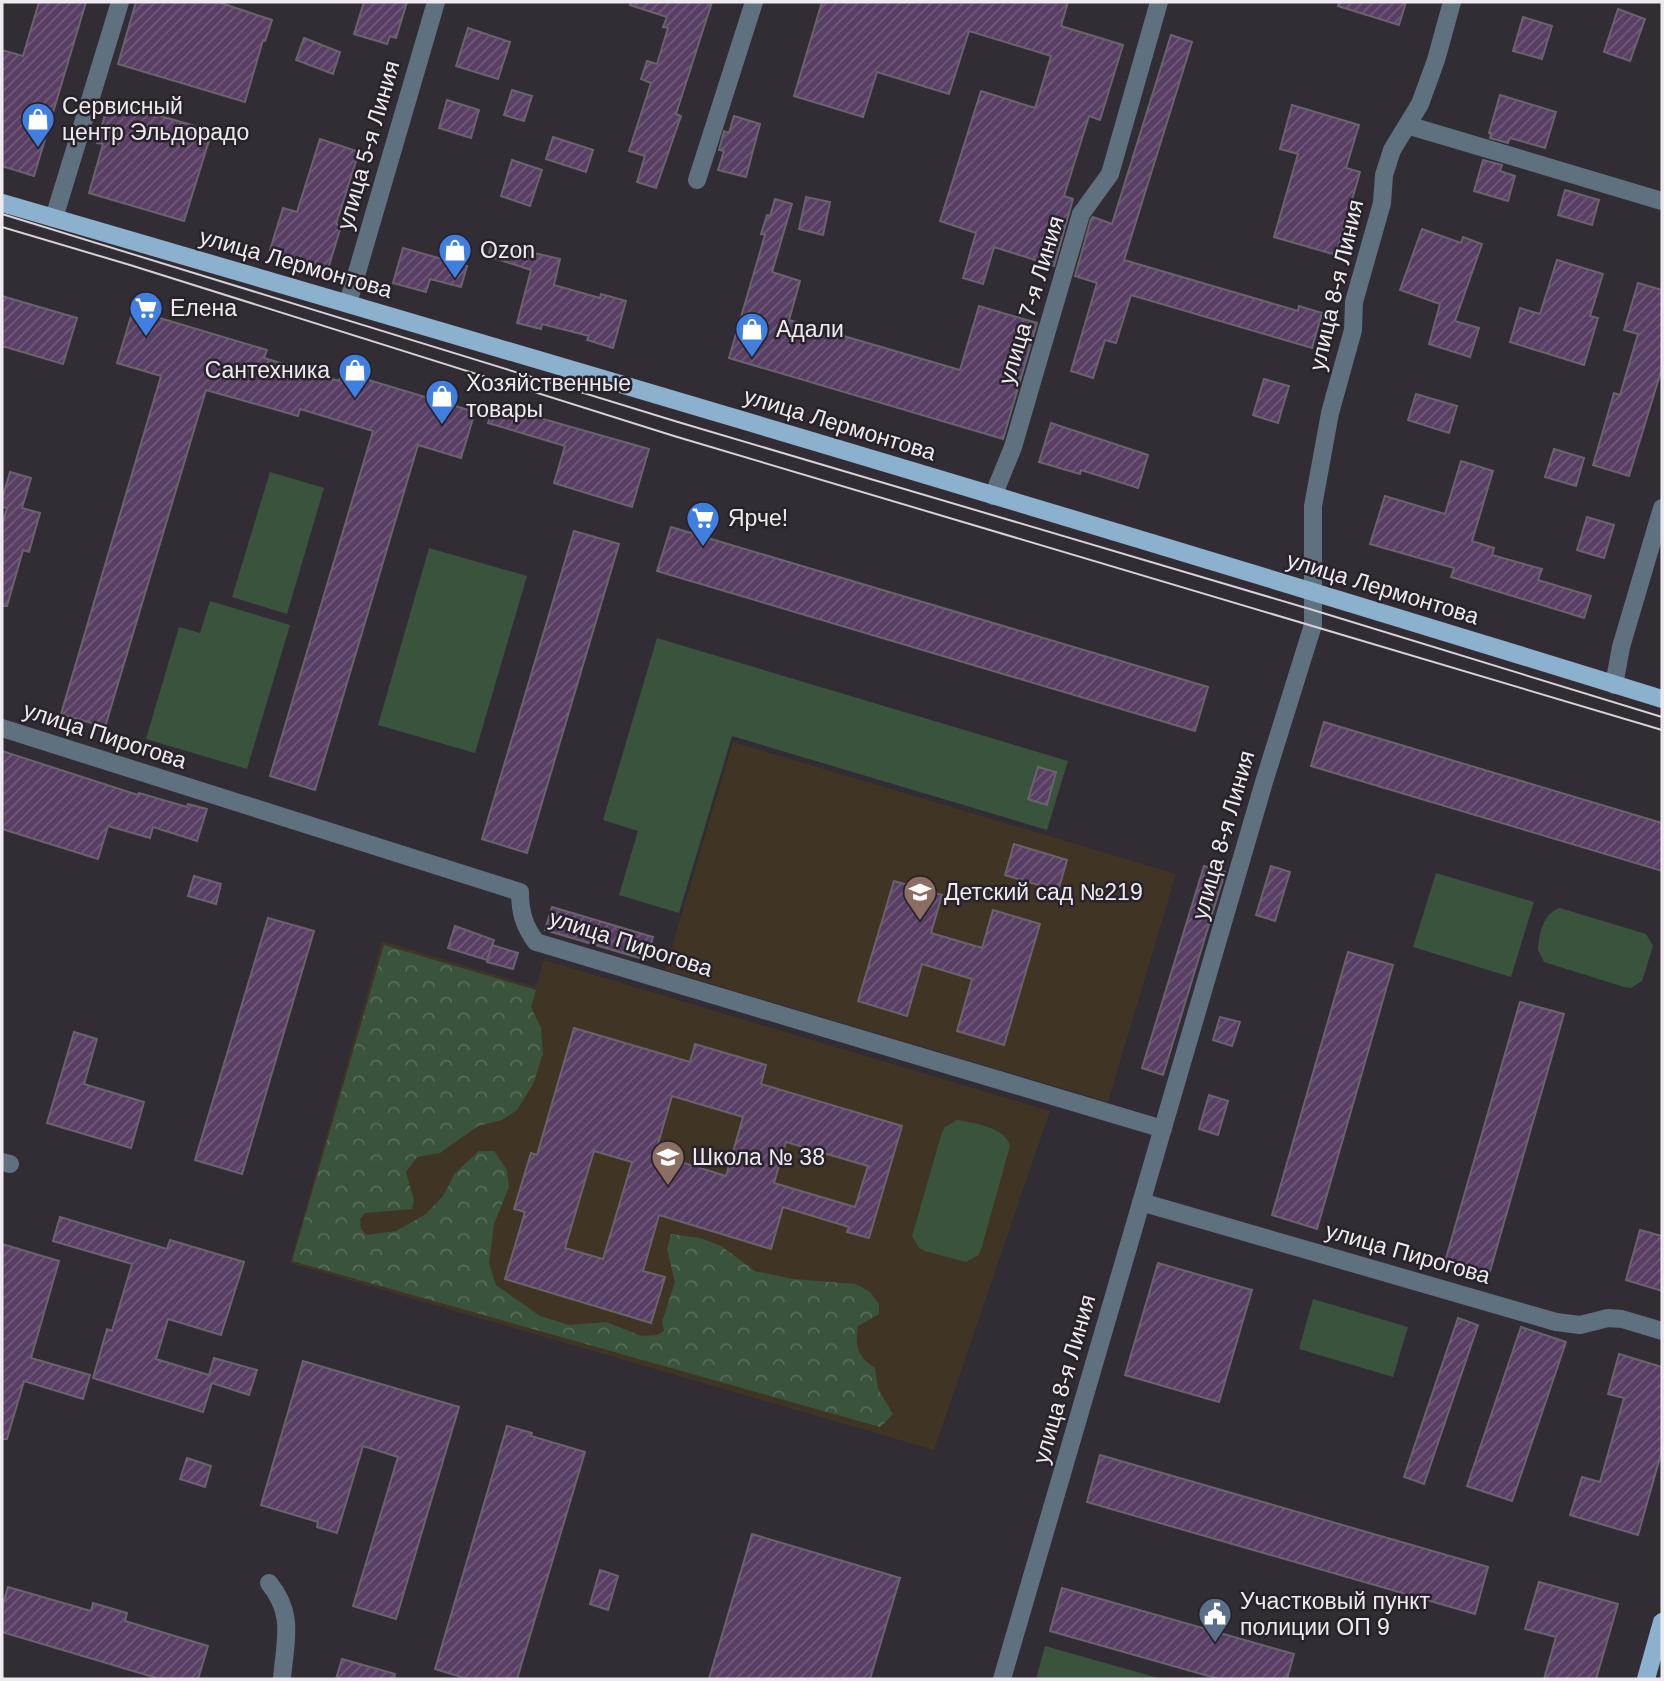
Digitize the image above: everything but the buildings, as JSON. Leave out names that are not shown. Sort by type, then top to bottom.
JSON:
[{"type":"main road","name":"улица Лермонтова","points":[[2,203],[348,303],[1313,591],[1662,699]]},
{"type":"main road","points":[[1646,1679],[1662,1622]]},
{"type":"street","points":[[54,218],[120,2]]},
{"type":"street","name":"улица 5-я Линия","points":[[348,303],[436,2]]},
{"type":"street","points":[[697,180],[754,2]]},
{"type":"street","name":"улица 7-я Линия","points":[[993,496],[1013,447],[1081,214],[1110,174],[1159,2]]},
{"type":"street","name":"улица 8-я Линия","points":[[1002,1679],[1264,782],[1313,625],[1313,506],[1330,413],[1353,330],[1354,302],[1382,203],[1384,176],[1392,150],[1424,93],[1452,2]]},
{"type":"street","points":[[1408,125],[1662,201]]},
{"type":"street","points":[[1614,685],[1621,648],[1662,508]]},
{"type":"street","name":"улица Пирогова","points":[[2,728],[520,892],[520,912],[526,930],[536,942],[1163,1129]]},
{"type":"street","name":"улица Пирогова","points":[[1141,1202],[1556,1322],[1580,1325],[1608,1318],[1622,1319],[1662,1331]]},
{"type":"street","points":[[269,1583],[281,1598],[287,1617],[282,1679]]},
{"type":"shaded area","name":"Детский сад №219","points":[[733,742],[1176,874],[1108,1102],[665,970]]},
{"type":"shaded area","name":"Школа № 38","points":[[382,941],[536,987],[544,960],[1050,1111],[934,1450],[290,1263]]},
{"type":"green space","points":[[270,472],[324,488],[287,614],[232,597]]},
{"type":"green space","points":[[429,548],[527,576],[475,753],[378,725]]},
{"type":"green space","points":[[210,601],[290,625],[247,769],[146,739],[179,627],[200,633]]},
{"type":"green space","points":[[657,638],[1068,761],[1047,830],[732,736],[679,913],[619,895],[638,831],[603,820]]},
{"type":"green space","points":[[1436,873],[1534,902],[1511,977],[1413,947]]},
{"type":"green space","points":[[1560,908],[1646,934],[1653,946],[1642,981],[1631,988],[1624,987],[1544,962],[1538,950],[1541,931],[1550,914]]},
{"type":"green space","points":[[384,945],[536,990],[531,1007],[541,1028],[543,1054],[533,1084],[517,1110],[502,1120],[478,1126],[440,1153],[417,1157],[406,1172],[414,1201],[412,1209],[365,1213],[360,1219],[361,1229],[367,1235],[396,1231],[426,1214],[443,1196],[455,1173],[479,1151],[494,1151],[507,1170],[509,1187],[494,1224],[489,1263],[496,1285],[540,1316],[569,1325],[606,1322],[642,1336],[657,1335],[664,1331],[662,1322],[675,1282],[667,1249],[671,1234],[700,1238],[721,1246],[755,1271],[793,1279],[856,1284],[870,1292],[879,1304],[879,1314],[858,1326],[857,1345],[864,1360],[875,1368],[878,1389],[893,1414],[880,1427],[292,1261]]},
{"type":"green space","points":[[957,1120],[996,1130],[1010,1146],[981,1250],[966,1262],[925,1251],[919,1248],[912,1236],[942,1132]]},
{"type":"green space","points":[[1313,1299],[1408,1327],[1393,1377],[1299,1349]]},
{"type":"green space","points":[[1045,1646],[1162,1679],[1036,1679]]},
{"type":"tram line","points":[[2,214],[678,422],[1313,610],[1662,717]]},
{"type":"tram line","points":[[2,227],[674,436],[1662,730]]},
{"type":"place","name":"Сервисный центр Эльдорадо","points":[[38,149]]},
{"type":"place","name":"Ozon","points":[[455,280]]},
{"type":"place","name":"Елена","points":[[146,338]]},
{"type":"place","name":"Адали","points":[[752,359]]},
{"type":"place","name":"Сантехника","points":[[355,400]]},
{"type":"place","name":"Хозяйственные товары","points":[[442,426]]},
{"type":"place","name":"Ярче!","points":[[703,548]]},
{"type":"place","name":"Детский сад №219","points":[[920,922]]},
{"type":"place","name":"Школа № 38","points":[[668,1187]]},
{"type":"place","name":"Участковый пункт полиции ОП 9","points":[[1215,1644]]}]
